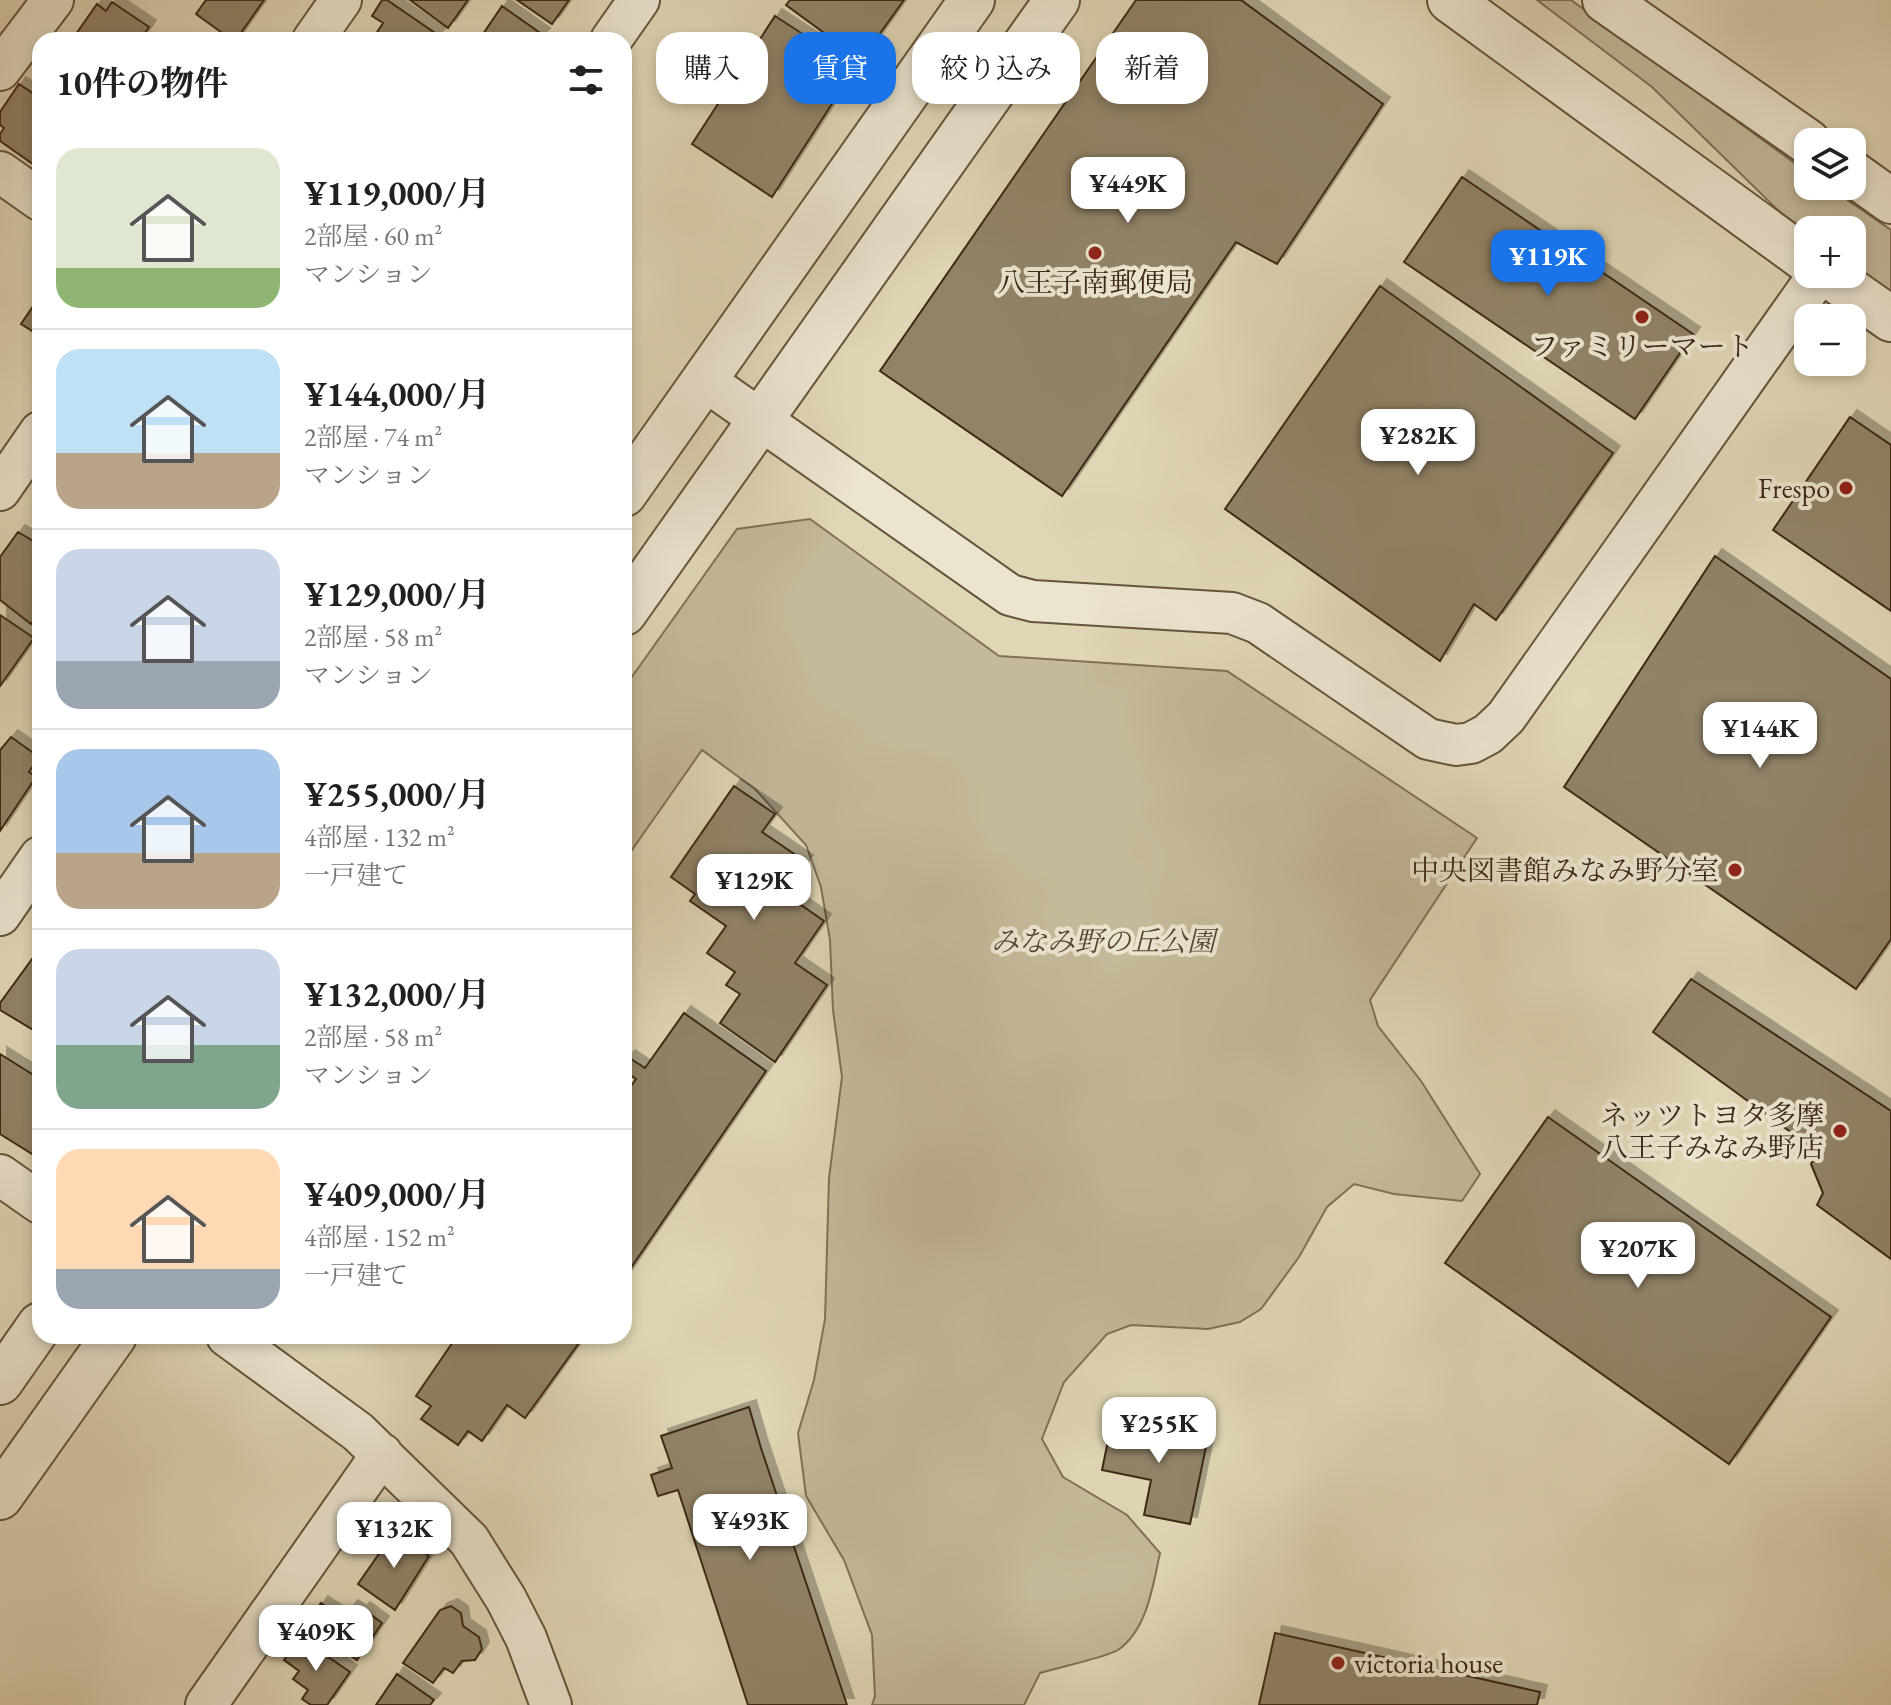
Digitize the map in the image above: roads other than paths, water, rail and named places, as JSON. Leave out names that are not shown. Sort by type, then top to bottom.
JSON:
[{"type":"street","points":[[0,70],[53,0]]},
{"type":"street","points":[[319,32],[341,0]]},
{"type":"street","points":[[617,32],[639,0]]},
{"type":"street","points":[[632,483],[972,0]]},
{"type":"street","points":[[632,602],[1057,0]]},
{"type":"street","points":[[1450,0],[1794,251]]},
{"type":"street","points":[[1605,0],[1794,132]]},
{"type":"street","points":[[0,172],[32,194]]},
{"type":"street","points":[[1866,183],[1891,201]]},
{"type":"street","points":[[704,380],[1010,595],[1033,601],[1245,616],[1291,644],[1428,739],[1456,745],[1471,743],[1488,734],[1506,717],[1809,288]]},
{"type":"street","points":[[1847,288],[1891,319]]},
{"type":"street","points":[[0,490],[32,444]]},
{"type":"street","points":[[0,915],[32,869]]},
{"type":"street","points":[[0,1175],[32,1197]]},
{"type":"street","points":[[0,1382],[32,1336]]},
{"type":"street","points":[[0,1497],[108,1344]]},
{"type":"street","points":[[238,1344],[321,1403],[382,1454],[465,1535],[480,1555],[526,1638],[539,1697]]},
{"type":"street","points":[[206,1705],[382,1454]]},
{"type":"place","name":"八王子南郵便局","points":[[1095,253]]},
{"type":"place","name":"ファミリーマート","points":[[1642,317]]},
{"type":"place","name":"Frespo","points":[[1846,488]]},
{"type":"place","name":"中央図書館みなみ野分室","points":[[1735,870]]},
{"type":"place","name":"ネッツトヨタ多摩 八王子みなみ野店","points":[[1840,1131]]},
{"type":"place","name":"victoria house","points":[[1338,1663]]},
{"type":"park label","name":"みなみ野の丘公園","points":[[1103,941]]}]
